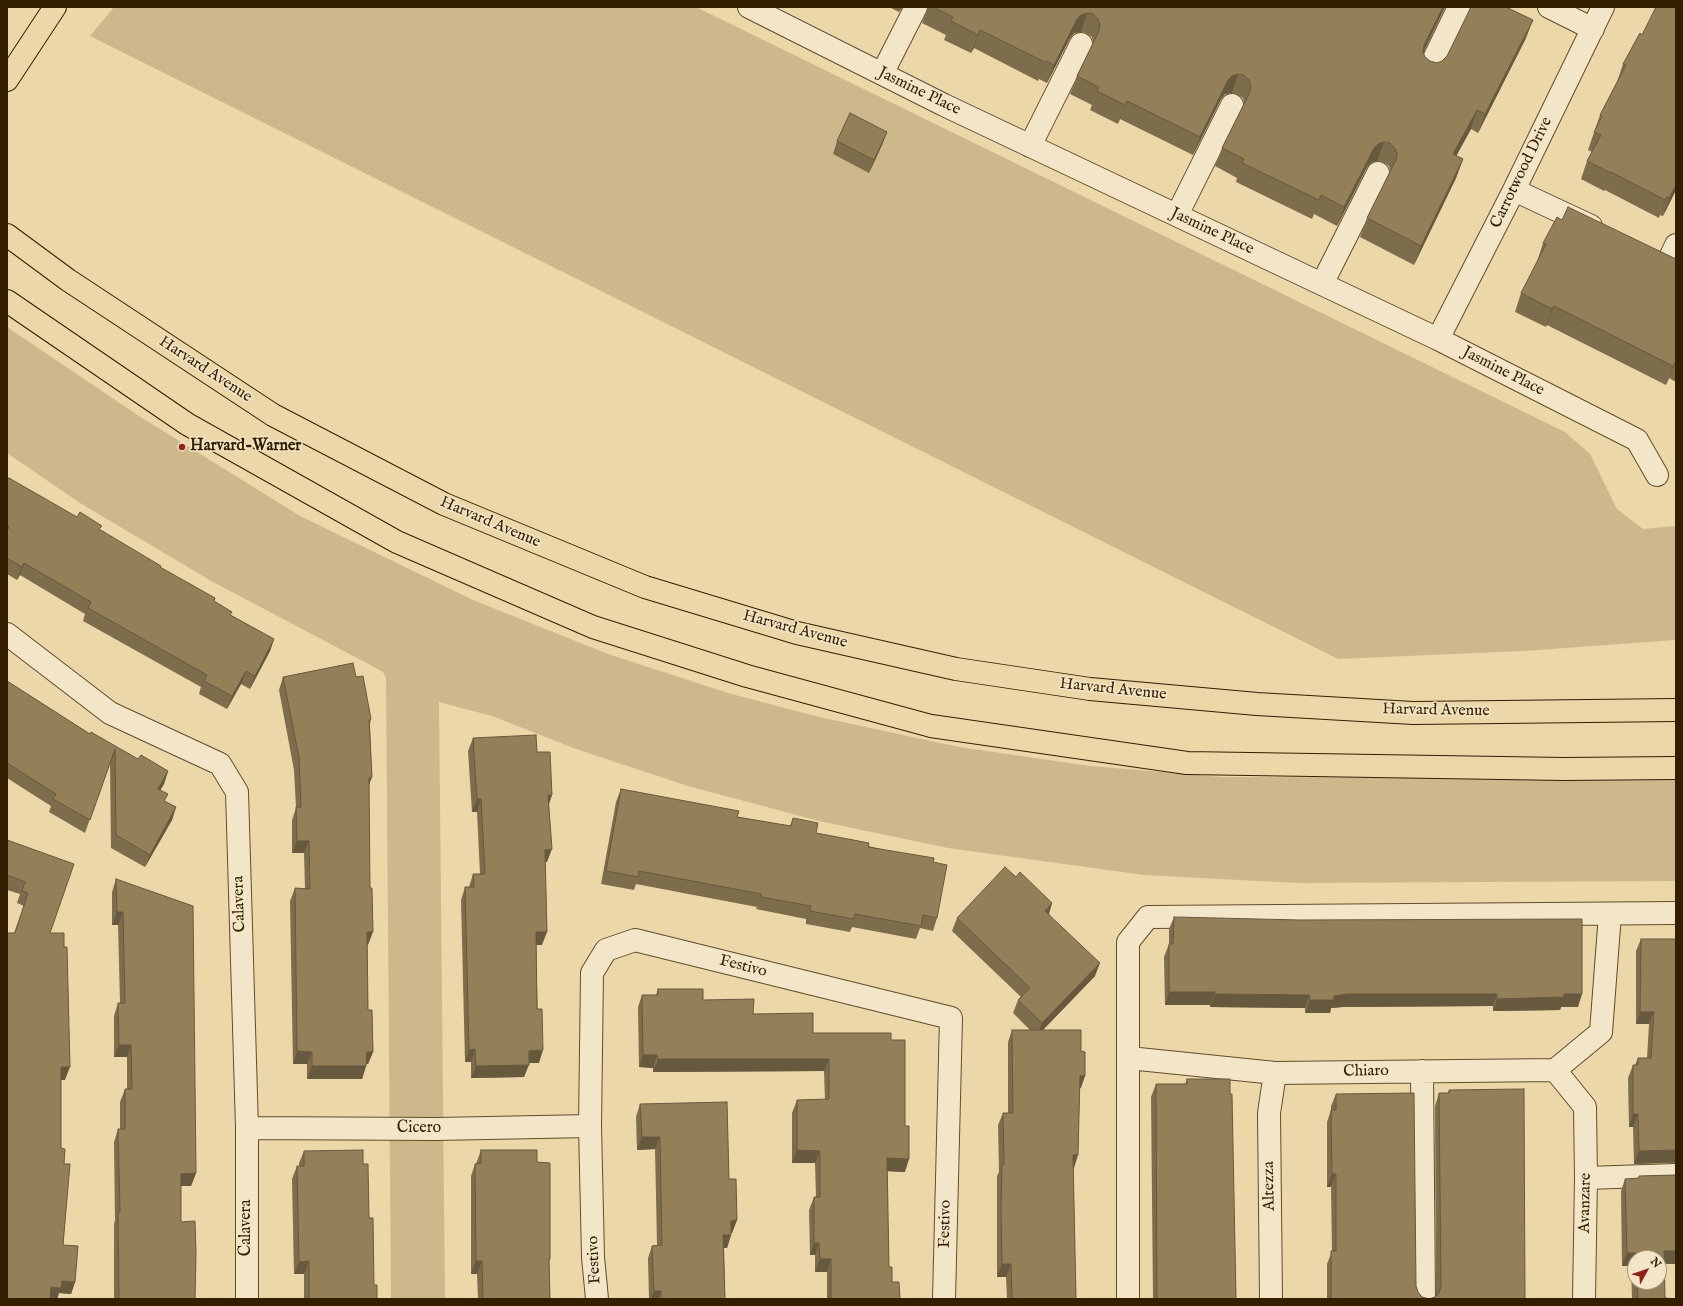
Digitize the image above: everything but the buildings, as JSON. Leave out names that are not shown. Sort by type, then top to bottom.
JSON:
[{"type":"main road","points":[[7,80],[55,7]]},
{"type":"main road","name":"Harvard Avenue","points":[[7,235],[68,280],[273,415],[444,504],[645,587],[797,634],[971,671],[1090,689],[1256,704],[1413,713],[1676,710]]},
{"type":"main road","points":[[7,301],[187,424],[397,542],[593,627],[747,676],[931,726],[1187,763],[1564,769],[1676,768]]},
{"type":"street","name":"Jasmine Place","points":[[749,7],[1030,146],[1438,339],[1637,440],[1657,475]]},
{"type":"street","points":[[882,74],[916,7]]},
{"type":"street","points":[[1429,69],[1460,7]]},
{"type":"street","points":[[1549,7],[1593,29]]},
{"type":"street","name":"Carrotwood Drive","points":[[1438,339],[1514,190],[1603,7]]},
{"type":"street","points":[[1030,146],[1080,44]]},
{"type":"street","points":[[1177,215],[1232,105]]},
{"type":"street","points":[[1322,284],[1378,173]]},
{"type":"street","points":[[1514,190],[1612,236]]},
{"type":"street","points":[[1647,252],[1673,257]]},
{"type":"street","name":"Calavera","points":[[7,634],[110,713],[220,764],[237,792],[247,1128],[247,1299]]},
{"type":"street","points":[[1128,1299],[1128,942],[1148,917],[1676,913]]},
{"type":"street","points":[[1555,1070],[1601,1032],[1610,914]]},
{"type":"street","name":"Festivo","points":[[597,1299],[593,1257],[590,1126],[592,973],[606,950],[635,940],[951,1018],[944,1299]]},
{"type":"street","name":"Chiaro","points":[[1129,1058],[1274,1073],[1555,1070]]},
{"type":"street","name":"Avanzare","points":[[1555,1070],[1585,1107],[1586,1178],[1584,1299]]},
{"type":"street","points":[[1422,1071],[1424,1299]]},
{"type":"street","name":"Altezza","points":[[1271,1299],[1269,1113],[1274,1073]]},
{"type":"street","name":"Cicero","points":[[247,1128],[436,1129],[590,1126]]},
{"type":"street","points":[[1586,1178],[1676,1175]]},
{"type":"shaded area","points":[[114,7],[696,7],[1565,432],[1590,454],[1617,509],[1643,529],[1676,526],[1676,640],[1524,651],[1338,659],[90,36]]},
{"type":"shaded area","points":[[7,327],[139,416],[300,516],[473,600],[608,654],[728,693],[819,717],[959,747],[1090,766],[1222,777],[1676,778],[1676,881],[1297,883],[1144,875],[948,848],[819,821],[688,786],[576,749],[492,716],[439,702],[445,1299],[391,1299],[386,678],[383,672],[376,668],[213,582],[80,503],[7,453]]},
{"type":"place","name":"Harvard-Warner","points":[[182,447]]}]
